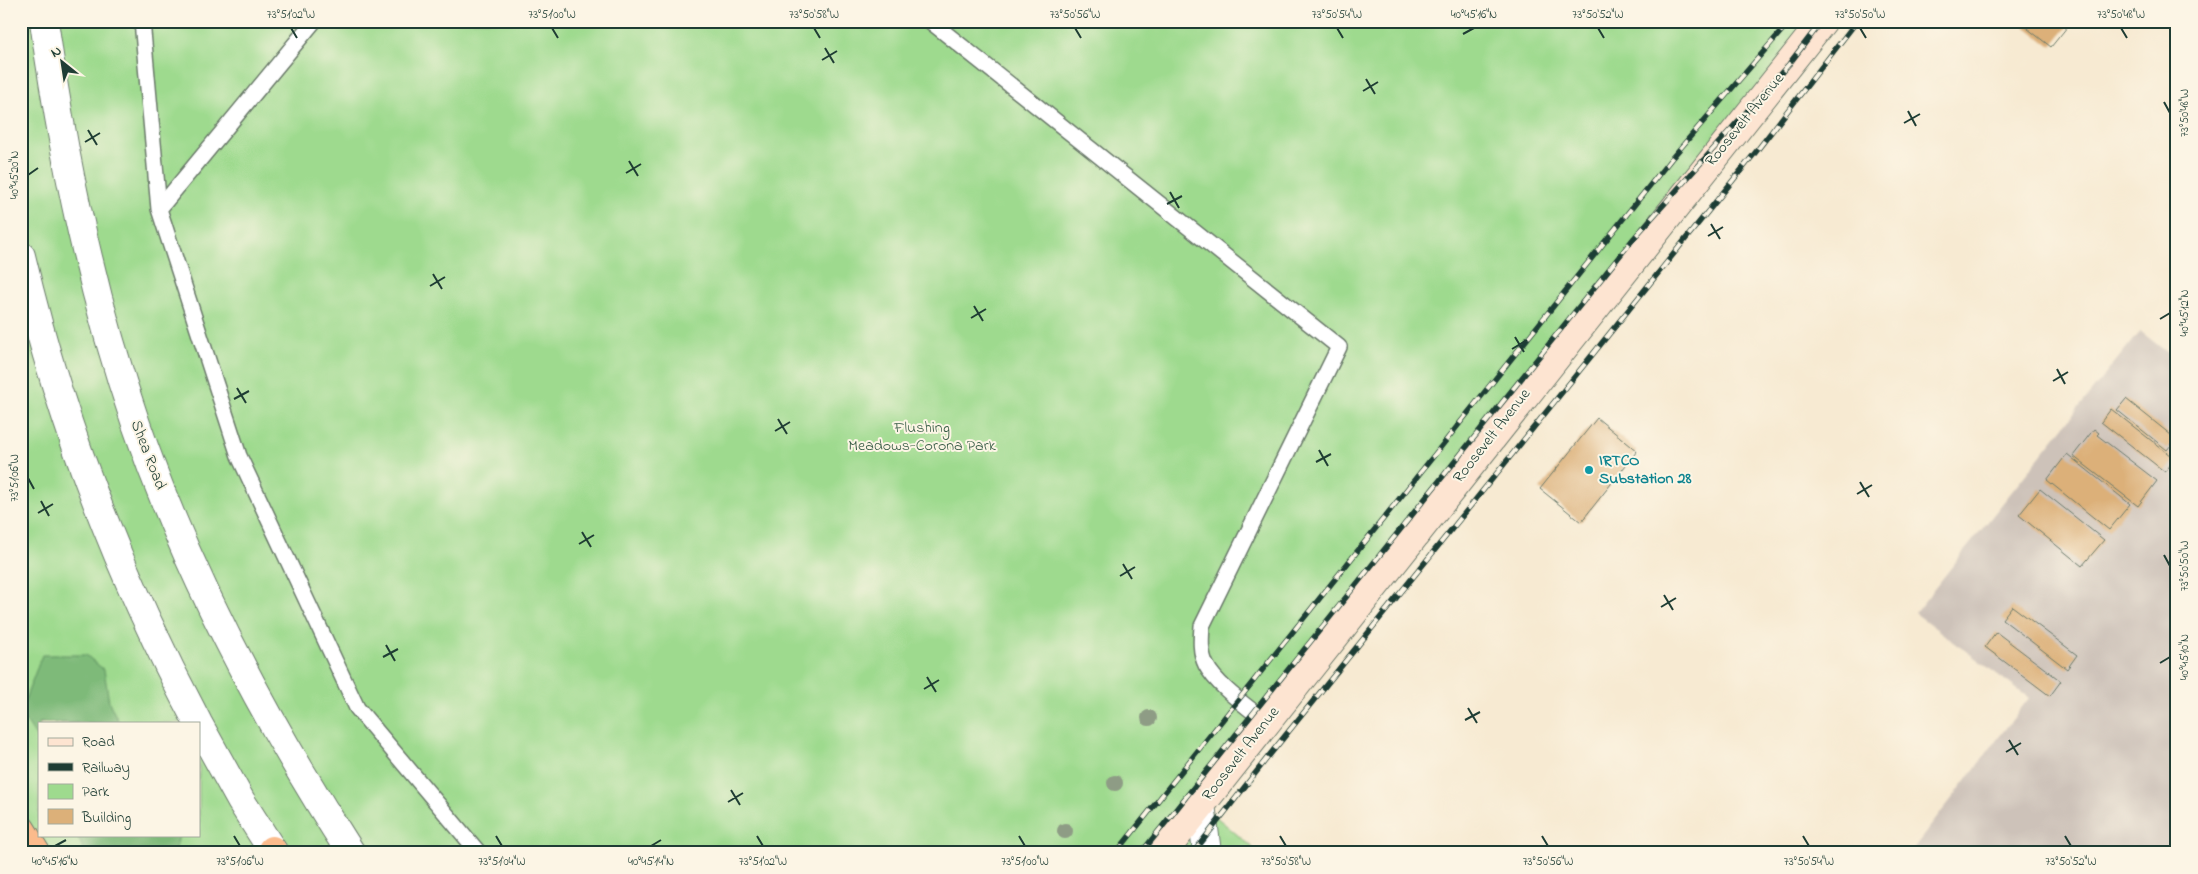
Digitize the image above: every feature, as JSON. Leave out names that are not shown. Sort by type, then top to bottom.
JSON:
[{"type":"highway","points":[[21,829],[36,853]]},
{"type":"main road","name":"Roosevelt Avenue","points":[[1163,853],[1823,21]]},
{"type":"street","name":"Shea Road","points":[[44,21],[62,140],[78,213],[101,309],[136,424],[181,538],[230,643],[285,744],[352,853]]},
{"type":"street","points":[[21,256],[47,357],[105,525],[153,634],[197,722]]},
{"type":"street","points":[[200,728],[241,801],[273,852]]},
{"type":"street","points":[[1201,804],[1206,853]]},
{"type":"lane","points":[[142,21],[159,209],[239,456],[357,708],[479,853]]},
{"type":"lane","points":[[159,209],[314,21]]},
{"type":"lane","points":[[930,21],[1339,347],[1202,626],[1201,646],[1205,664],[1213,675],[1266,722]]},
{"type":"shaded area","points":[[2140,331],[2177,360],[2177,853],[1910,853],[2029,698],[1915,613]]},
{"type":"green space","name":"Flushing Meadows-Corona Park","points":[[21,21],[1823,21],[1201,804],[1253,848],[1254,853],[21,853]]},
{"type":"green space","points":[[42,655],[86,655],[104,670],[109,702],[119,722],[38,722],[38,740],[21,714]]},
{"type":"green space","points":[[77,836],[179,836],[175,853],[85,853]]},
{"type":"building","points":[[2018,21],[2072,21],[2051,47]]},
{"type":"building","points":[[2126,399],[2176,439],[2167,450],[2117,410]]},
{"type":"building","points":[[2111,409],[2175,459],[2165,472],[2101,422]]},
{"type":"building","name":"IRTCO Substation 28","points":[[1597,418],[1637,451],[1581,522],[1540,489]]},
{"type":"building","points":[[2094,429],[2099,433],[2097,435],[2157,481],[2138,506],[2073,456]]},
{"type":"building","points":[[2067,454],[2130,504],[2109,530],[2047,480]]},
{"type":"building","points":[[2040,489],[2104,540],[2082,566],[2019,515]]},
{"type":"building","points":[[2012,606],[2077,655],[2067,669],[2002,619]]},
{"type":"building","points":[[1996,632],[2061,681],[2050,696],[1985,647]]},
{"type":"railway","points":[[1116,853],[1671,159],[1790,21]]},
{"type":"railway","points":[[1141,853],[1634,238],[1789,64],[1822,21]]},
{"type":"railway","points":[[1193,853],[1268,757],[1755,153],[1857,21]]},
{"type":"place","name":"IRTCO Substation 28","points":[[1589,470]]}]
